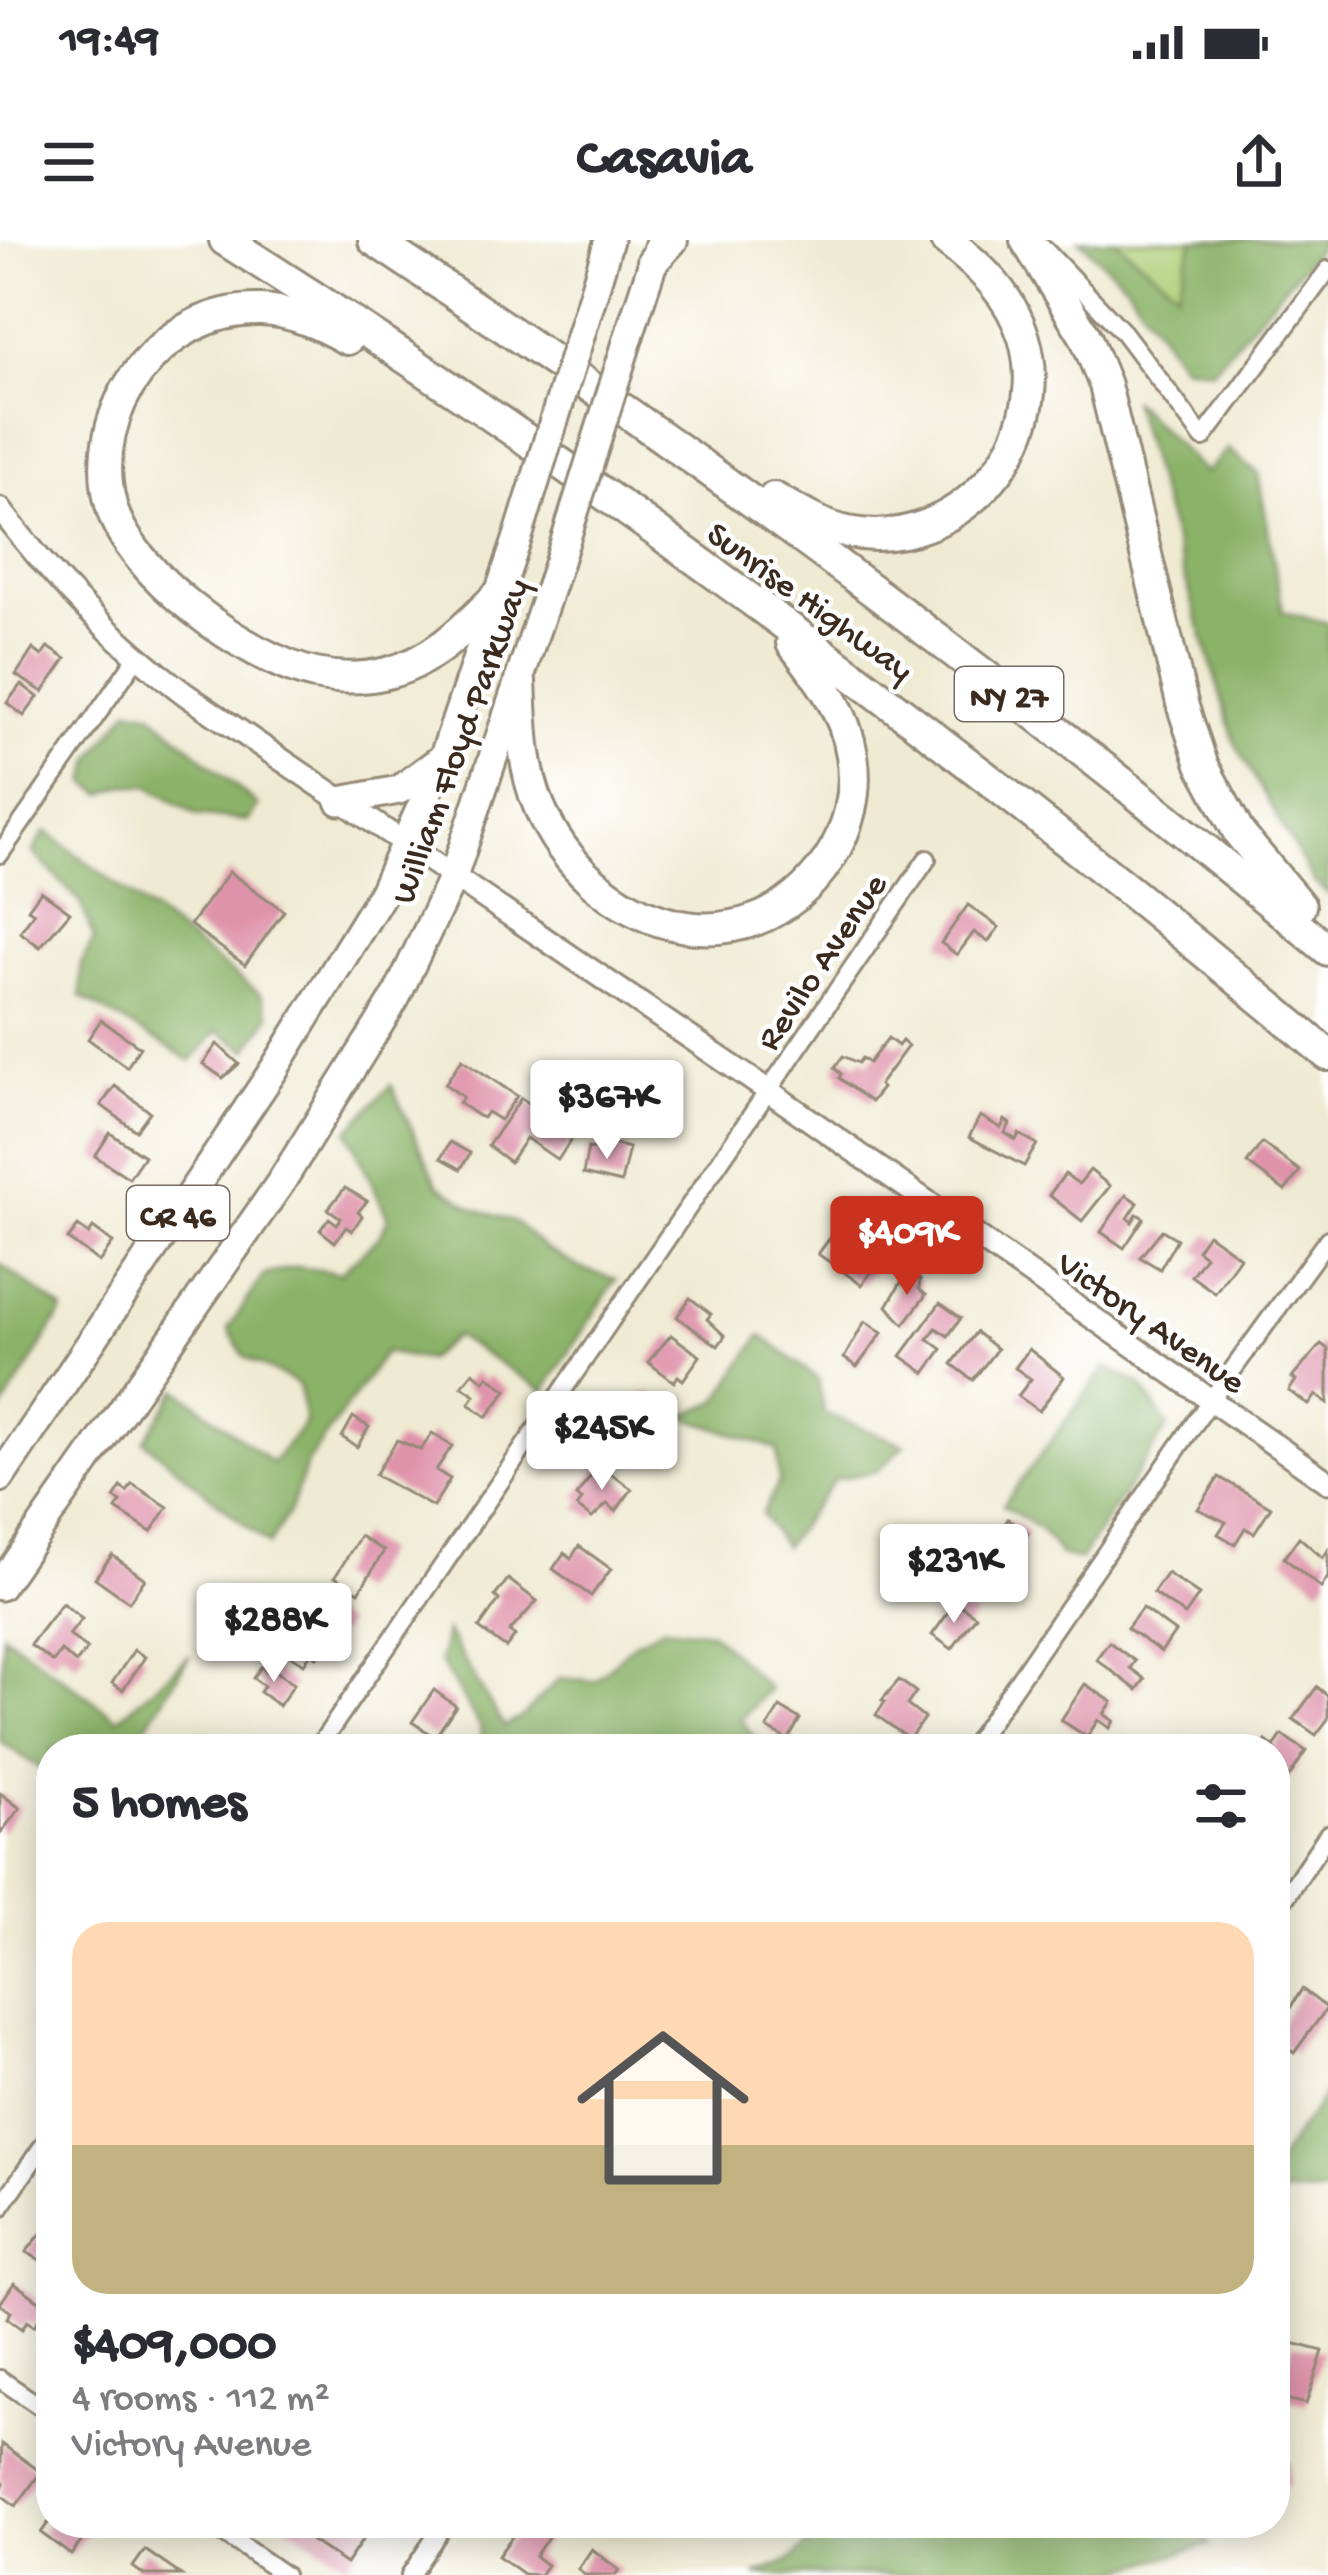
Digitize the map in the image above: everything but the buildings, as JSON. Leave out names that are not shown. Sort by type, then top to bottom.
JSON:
[{"type":"highway","name":"Sunrise Highway","points":[[225,240],[445,386],[766,610],[1032,814],[1328,1055]]},
{"type":"highway","name":"William Floyd Parkway","points":[[0,1478],[323,993],[383,892],[444,756],[518,537],[609,240]]},
{"type":"highway","points":[[683,450],[816,521],[848,532],[882,534],[928,525],[982,491],[1003,466],[1024,419],[1027,352],[1000,289],[946,240]]},
{"type":"highway","points":[[1030,240],[1085,336],[1105,385],[1183,707],[1214,791],[1239,833],[1328,938]]},
{"type":"highway","name":"Sunrise Highway","points":[[379,243],[683,450],[946,645],[1328,950]]},
{"type":"highway","name":"William Floyd Parkway","points":[[0,1586],[321,1121],[396,997],[453,877],[662,247]]},
{"type":"highway","points":[[445,386],[294,316],[260,310],[210,319],[166,343],[142,365],[128,388],[113,417],[106,451],[111,504],[133,550],[168,588],[264,653],[313,674],[356,678],[401,669],[440,648],[497,596]]},
{"type":"highway","points":[[520,681],[532,785],[549,827],[574,865],[607,896],[663,924],[705,928],[743,922],[791,898],[819,872],[842,837],[853,797],[852,756],[842,718],[822,682],[766,610]]},
{"type":"highway","points":[[340,801],[399,790],[444,756]]},
{"type":"street","points":[[1030,240],[1124,333],[1203,438],[1328,270]]},
{"type":"street","name":"Victory Avenue","points":[[0,509],[59,581],[137,657],[1328,1482]]},
{"type":"street","points":[[0,854],[137,657]]},
{"type":"street","name":"Revilo Avenue","points":[[326,1734],[927,859]]},
{"type":"street","points":[[981,1734],[1210,1401],[1328,1239]]},
{"type":"street","points":[[1290,1891],[1328,1834]]},
{"type":"street","points":[[0,2208],[36,2156]]},
{"type":"street","points":[[0,2379],[36,2404]]},
{"type":"street","points":[[231,2538],[284,2575]]},
{"type":"street","points":[[410,2575],[435,2538]]},
{"type":"green space","points":[[1079,240],[1114,240],[1178,291],[1193,240],[1325,240],[1212,370],[1182,365],[1126,284]]},
{"type":"green space","points":[[1114,240],[1193,240],[1179,292]]},
{"type":"green space","points":[[1131,399],[1205,473],[1228,449],[1258,473],[1283,612],[1328,623],[1328,894],[1314,882],[1235,743]]},
{"type":"green space","points":[[129,709],[150,712],[258,806],[248,821],[197,815],[149,786],[125,785],[103,794],[87,783],[92,759]]},
{"type":"green space","points":[[46,831],[261,995],[270,1016],[248,1050],[217,1031],[192,1061],[81,997],[81,964],[94,939],[81,903],[33,852]]},
{"type":"green space","points":[[391,1085],[438,1185],[475,1209],[515,1222],[544,1248],[582,1269],[616,1279],[544,1391],[455,1336],[427,1360],[385,1352],[307,1463],[290,1510],[269,1545],[144,1441],[178,1389],[272,1463],[305,1423],[299,1385],[245,1357],[228,1329],[264,1275],[297,1267],[340,1273],[380,1236],[388,1218],[348,1131]]},
{"type":"green space","points":[[0,1264],[63,1310],[0,1414]]},
{"type":"green space","points":[[761,1335],[818,1379],[824,1413],[905,1445],[877,1471],[835,1479],[784,1547],[762,1514],[779,1482],[777,1449],[682,1416],[718,1401]]},
{"type":"green space","points":[[1106,1367],[1140,1384],[1168,1426],[1080,1560],[1060,1555],[1041,1530],[1003,1505]]},
{"type":"green space","points":[[663,1627],[711,1632],[769,1689],[741,1719],[752,1734],[480,1734],[440,1662],[446,1631],[504,1727],[523,1716],[560,1678],[595,1681],[635,1642]]},
{"type":"green space","points":[[3,1634],[118,1719],[190,1655],[141,1734],[36,1734],[36,1766],[0,1741]]},
{"type":"green space","points":[[1328,2090],[1328,2193],[1290,2194],[1290,2143]]},
{"type":"green space","points":[[815,2538],[1204,2538],[1210,2545],[1100,2575],[756,2575],[793,2559]]}]
